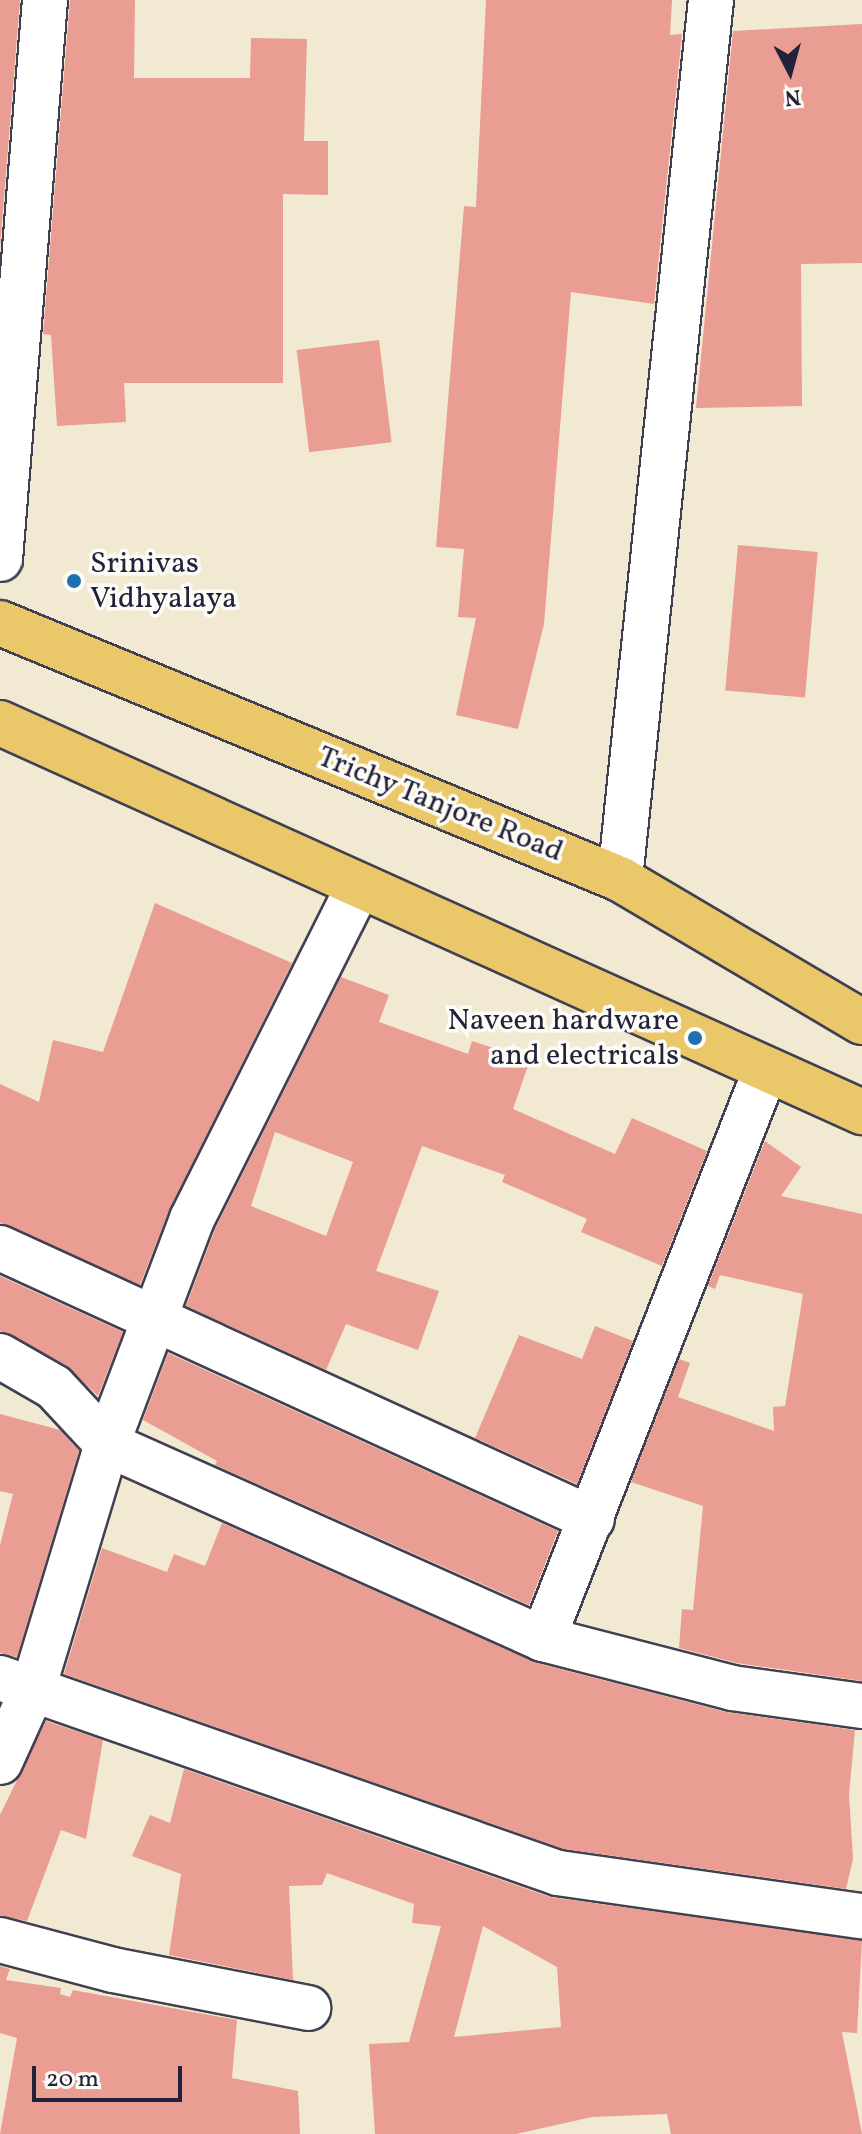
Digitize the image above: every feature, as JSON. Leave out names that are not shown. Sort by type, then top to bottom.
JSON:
[{"type":"highway","name":"Trichy Tanjore Road","points":[[0,623],[620,879],[862,1022]]},
{"type":"highway","points":[[0,723],[862,1112]]},
{"type":"street","points":[[0,559],[45,0]]},
{"type":"street","points":[[620,879],[711,0]]},
{"type":"street","points":[[0,1762],[16,1683],[107,1444],[159,1318],[192,1219],[358,887]]},
{"type":"street","points":[[543,1639],[766,1069]]},
{"type":"street","points":[[0,1248],[159,1318],[592,1519]]},
{"type":"street","points":[[0,1356],[54,1387],[107,1444],[543,1639],[732,1688],[862,1706]]},
{"type":"street","points":[[16,1683],[558,1873],[862,1916]]},
{"type":"street","points":[[0,1940],[113,1970],[308,2008]]},
{"type":"building","points":[[0,0],[20,0],[0,247]]},
{"type":"building","points":[[70,0],[135,0],[134,78],[250,78],[251,38],[307,39],[304,141],[328,141],[328,195],[283,194],[283,383],[124,383],[126,422],[57,426],[51,335],[43,334]]},
{"type":"building","points":[[486,0],[672,0],[670,35],[682,34],[654,304],[571,292],[544,624],[518,729],[456,715],[476,618],[458,617],[464,549],[436,547],[464,206],[476,207]]},
{"type":"building","points":[[862,24],[862,263],[801,264],[802,406],[696,408],[733,31]]},
{"type":"building","points":[[379,340],[392,442],[309,452],[297,350]]},
{"type":"building","points":[[738,545],[818,552],[805,697],[725,690]]},
{"type":"building","points":[[155,903],[292,963],[170,1208],[140,1285],[0,1223],[0,1084],[39,1102],[53,1040],[103,1052]]},
{"type":"building","points":[[341,977],[389,995],[379,1022],[468,1054],[472,1041],[530,1060],[513,1109],[615,1154],[632,1118],[707,1151],[662,1266],[581,1232],[587,1219],[502,1182],[505,1175],[422,1146],[376,1271],[439,1291],[418,1350],[346,1324],[326,1370],[186,1306],[215,1229]],"holes":[[[275,1132],[353,1162],[326,1236],[251,1206]]]},
{"type":"building","points":[[765,1141],[801,1167],[781,1196],[862,1214],[862,1681],[737,1663],[679,1648],[682,1609],[693,1610],[703,1506],[631,1482],[679,1359],[690,1363],[678,1397],[774,1431],[773,1407],[785,1406],[803,1294],[720,1275],[715,1289],[708,1286]]},
{"type":"building","points":[[0,1276],[123,1332],[98,1396],[66,1365],[0,1331]]},
{"type":"building","points":[[595,1326],[633,1341],[577,1484],[475,1438],[519,1335],[582,1359]]},
{"type":"building","points":[[168,1353],[558,1531],[529,1605],[215,1465],[217,1461],[143,1420]]},
{"type":"building","points":[[0,1414],[60,1430],[79,1451],[17,1657],[0,1653],[0,1545],[13,1494],[0,1491]]},
{"type":"building","points":[[222,1523],[537,1663],[726,1712],[855,1730],[849,1794],[853,1859],[846,1889],[564,1849],[64,1674],[102,1548],[167,1572],[174,1554],[205,1566]]},
{"type":"building","points":[[46,1721],[103,1740],[86,1839],[61,1830],[27,1921],[0,1916],[0,1815]]},
{"type":"building","points":[[184,1769],[550,1897],[862,1940],[857,2033],[842,2032],[862,2134],[671,2134],[667,2114],[592,2117],[516,2134],[375,2134],[369,2044],[409,2042],[441,1926],[412,1923],[414,1904],[327,1873],[322,1885],[289,1886],[293,1980],[169,1955],[181,1874],[132,1856],[150,1815],[170,1823]],"holes":[[[483,1926],[557,1967],[561,2027],[454,2037]]]},
{"type":"building","points":[[0,1966],[10,1969],[6,1980],[61,1988],[60,1994],[70,1997],[73,1990],[237,2020],[232,2078],[298,2091],[300,2134],[0,2134],[17,2038],[0,2033]]},
{"type":"place","name":"Srinivas Vidhyalaya","points":[[74,581]]},
{"type":"place","name":"Naveen hardware and electricals","points":[[695,1038]]}]
